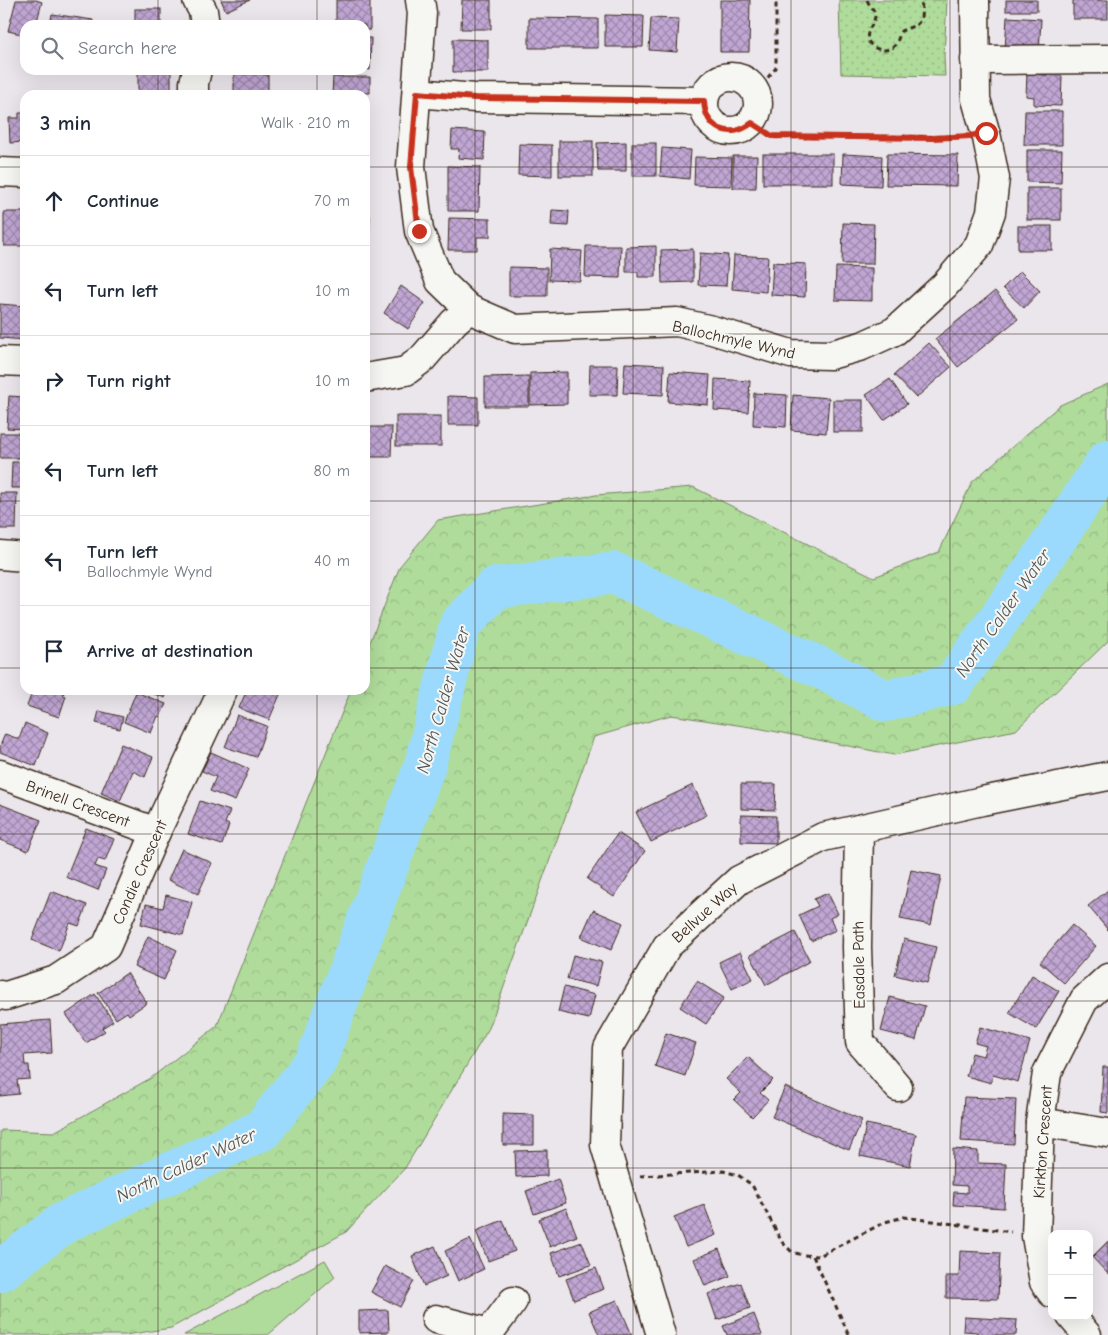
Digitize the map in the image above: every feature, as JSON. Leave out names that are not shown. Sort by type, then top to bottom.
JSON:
[{"type":"street","points":[[197,0],[203,11],[204,20]]},
{"type":"street","name":"Ballochmyle Wynd","points":[[420,0],[422,13],[411,167],[419,231],[440,281],[469,309],[515,329],[677,322],[712,330],[791,354],[830,355],[862,346],[895,330],[946,284],[979,246],[991,212],[995,178],[986,133],[976,99],[975,0]]},
{"type":"street","points":[[975,60],[1108,59]]},
{"type":"street","points":[[194,90],[196,75]]},
{"type":"street","points":[[726,77],[743,80],[750,84],[756,91],[759,108],[752,123],[737,131],[720,129],[712,125],[707,117],[704,101],[706,92],[712,85],[726,77]]},
{"type":"street","points":[[417,93],[475,98],[704,101]]},
{"type":"street","points":[[0,172],[20,173]]},
{"type":"street","points":[[370,377],[406,371],[422,359],[454,322],[469,309]]},
{"type":"street","points":[[0,361],[20,362]]},
{"type":"street","points":[[0,555],[20,557]]},
{"type":"street","name":"Condie Crescent","points":[[0,995],[6,996],[56,980],[106,948],[156,832],[221,695]]},
{"type":"street","name":"Brinell Crescent","points":[[0,774],[156,832]]},
{"type":"street","name":"Bellvue Way","points":[[661,1335],[604,1145],[608,1048],[667,946],[739,880],[823,837],[982,801],[1108,776]]},
{"type":"street","name":"Easdale Path","points":[[859,829],[857,946],[860,1042],[898,1087]]},
{"type":"street","name":"Kirkton Crescent","points":[[1048,1288],[1044,1282],[1036,1236],[1040,1122],[1047,1073],[1084,1000],[1108,978]]},
{"type":"street","points":[[1040,1122],[1108,1133]]},
{"type":"street","points":[[436,1319],[490,1334],[513,1301]]},
{"type":"street","points":[[1075,1320],[1088,1335]]},
{"type":"path","points":[[756,91],[776,68],[776,0]]},
{"type":"path","points":[[867,0],[875,12],[868,34],[868,41],[872,46],[885,50],[892,48],[896,44],[901,31],[916,25],[920,20],[922,0]]},
{"type":"path","points":[[752,123],[772,136],[933,138],[986,133]]},
{"type":"path","points":[[614,1177],[723,1171],[738,1176],[752,1185],[782,1242],[792,1252],[803,1255],[819,1256],[885,1222],[904,1217],[1036,1236]]},
{"type":"path","points":[[813,1256],[849,1335]]},
{"type":"green space","points":[[839,0],[947,0],[944,56],[945,76],[841,74]]},
{"type":"green space","points":[[1108,384],[1108,641],[1016,730],[894,755],[757,728],[671,715],[594,737],[489,1028],[405,1168],[346,1232],[171,1328],[125,1335],[0,1335],[0,1131],[54,1132],[151,1078],[217,1026],[349,695],[370,695],[370,642],[400,566],[438,520],[596,495],[693,487],[874,577],[939,552],[972,482],[1060,405]]},
{"type":"green space","points":[[325,1260],[335,1277],[268,1335],[184,1335]]},
{"type":"building","points":[[16,0],[36,0],[42,2],[37,20],[20,20],[20,34],[8,31]]},
{"type":"building","points":[[221,0],[250,0],[226,11]]},
{"type":"building","points":[[336,0],[370,0],[370,20],[336,20]]},
{"type":"building","points":[[462,0],[491,0],[491,29],[461,29]]},
{"type":"building","points":[[720,0],[750,0],[749,52],[720,52]]},
{"type":"building","points":[[1006,0],[1037,0],[1037,11],[1006,11]]},
{"type":"building","points":[[1073,0],[1108,0],[1108,19],[1073,19]]},
{"type":"building","points":[[135,9],[161,9],[161,20],[135,20]]},
{"type":"building","points":[[52,14],[93,20],[51,20]]},
{"type":"building","points":[[605,15],[644,16],[643,47],[605,47]]},
{"type":"building","points":[[1007,17],[1041,19],[1039,53],[1005,50]]},
{"type":"building","points":[[529,18],[598,19],[598,48],[529,48]]},
{"type":"building","points":[[651,18],[679,19],[677,52],[649,50]]},
{"type":"building","points":[[370,38],[371,38],[370,70]]},
{"type":"building","points":[[453,39],[488,40],[488,72],[453,72]]},
{"type":"building","points":[[1027,74],[1062,76],[1061,106],[1034,105],[1034,97],[1026,96]]},
{"type":"building","points":[[138,75],[171,75],[171,90],[138,90]]},
{"type":"building","points":[[234,75],[268,75],[268,90],[234,90]]},
{"type":"building","points":[[333,77],[370,77],[370,90],[332,90]]},
{"type":"building","points":[[1025,111],[1062,111],[1062,145],[1024,145]]},
{"type":"building","points":[[20,113],[20,142],[10,143],[9,118],[19,118]]},
{"type":"building","points":[[452,130],[485,132],[484,160],[458,158],[459,149],[451,149]]},
{"type":"building","points":[[559,141],[593,141],[593,176],[559,176]]},
{"type":"building","points":[[626,142],[626,171],[598,171],[597,143]]},
{"type":"building","points":[[632,143],[656,143],[656,176],[632,176]]},
{"type":"building","points":[[519,144],[552,145],[552,176],[518,175]]},
{"type":"building","points":[[662,148],[691,150],[689,179],[660,176]]},
{"type":"building","points":[[1027,150],[1062,150],[1061,183],[1027,182]]},
{"type":"building","points":[[763,154],[833,154],[833,184],[763,184]]},
{"type":"building","points":[[843,154],[882,156],[881,186],[842,184]]},
{"type":"building","points":[[887,154],[958,155],[957,186],[886,185]]},
{"type":"building","points":[[733,156],[757,156],[756,188],[733,188]]},
{"type":"building","points":[[695,157],[732,158],[731,186],[694,185]]},
{"type":"building","points":[[448,166],[480,167],[479,211],[448,211]]},
{"type":"building","points":[[1027,188],[1061,188],[1061,220],[1027,220]]},
{"type":"building","points":[[552,210],[569,211],[568,226],[551,225]]},
{"type":"building","points":[[4,212],[20,212],[20,246],[4,246]]},
{"type":"building","points":[[449,218],[490,219],[490,237],[477,237],[477,250],[448,250]]},
{"type":"building","points":[[843,223],[874,224],[873,264],[842,264]]},
{"type":"building","points":[[1018,226],[1052,226],[1052,250],[1018,250]]},
{"type":"building","points":[[586,246],[621,246],[620,278],[585,277]]},
{"type":"building","points":[[656,246],[656,277],[638,277],[638,272],[626,272],[626,247]]},
{"type":"building","points":[[550,249],[582,251],[580,281],[549,280]]},
{"type":"building","points":[[693,249],[693,282],[662,283],[661,250]]},
{"type":"building","points":[[700,253],[728,255],[726,286],[698,285]]},
{"type":"building","points":[[734,255],[768,257],[766,292],[732,289]]},
{"type":"building","points":[[773,262],[806,264],[805,297],[771,295]]},
{"type":"building","points":[[509,267],[547,268],[547,296],[509,296]]},
{"type":"building","points":[[836,267],[872,268],[872,301],[835,300]]},
{"type":"building","points":[[1020,271],[1040,291],[1024,308],[1003,288]]},
{"type":"building","points":[[401,286],[425,303],[408,329],[384,313]]},
{"type":"building","points":[[995,291],[1018,319],[958,367],[935,339]]},
{"type":"building","points":[[0,304],[20,306],[20,340],[0,338]]},
{"type":"building","points":[[929,343],[951,367],[916,398],[894,375]]},
{"type":"building","points":[[625,363],[664,365],[663,395],[623,393]]},
{"type":"building","points":[[590,365],[618,365],[617,395],[589,395]]},
{"type":"building","points":[[567,372],[567,404],[530,405],[530,373]]},
{"type":"building","points":[[670,372],[710,375],[708,405],[668,402]]},
{"type":"building","points":[[529,376],[529,406],[485,406],[485,377]]},
{"type":"building","points":[[715,379],[750,381],[748,412],[714,410]]},
{"type":"building","points":[[890,379],[907,404],[884,420],[866,395]]},
{"type":"building","points":[[754,393],[787,395],[786,427],[753,425]]},
{"type":"building","points":[[793,395],[829,398],[826,433],[791,430]]},
{"type":"building","points":[[9,396],[20,397],[20,429],[7,428]]},
{"type":"building","points":[[448,396],[478,397],[478,425],[448,425]]},
{"type":"building","points":[[833,400],[863,400],[863,432],[833,432]]},
{"type":"building","points":[[396,416],[441,416],[441,446],[396,446]]},
{"type":"building","points":[[370,427],[392,427],[391,457],[370,457]]},
{"type":"building","points":[[0,433],[19,433],[19,458],[0,458]]},
{"type":"building","points":[[12,462],[20,462],[20,488],[11,488]]},
{"type":"building","points":[[0,493],[17,493],[16,529],[0,529]]},
{"type":"building","points":[[31,695],[66,696],[59,717],[27,706]]},
{"type":"building","points":[[135,695],[144,695],[166,704],[160,717],[158,716],[151,733],[124,722]]},
{"type":"building","points":[[245,695],[280,695],[269,720],[239,708]]},
{"type":"building","points":[[99,711],[123,717],[120,729],[96,723]]},
{"type":"building","points":[[237,715],[267,726],[256,757],[225,747]]},
{"type":"building","points":[[25,723],[48,733],[36,766],[0,752],[0,746],[5,734],[19,739]]},
{"type":"building","points":[[121,744],[153,757],[145,777],[133,771],[120,801],[101,793]]},
{"type":"building","points":[[211,752],[249,769],[235,801],[210,791],[216,777],[202,771]]},
{"type":"building","points":[[741,784],[776,784],[775,810],[741,809]]},
{"type":"building","points":[[693,785],[707,815],[651,842],[636,812]]},
{"type":"building","points":[[200,801],[230,811],[225,823],[229,825],[222,845],[188,834]]},
{"type":"building","points":[[0,804],[41,820],[28,851],[0,840]]},
{"type":"building","points":[[741,815],[776,816],[776,843],[741,842]]},
{"type":"building","points":[[86,828],[114,839],[105,861],[98,859],[95,866],[106,870],[98,890],[66,877]]},
{"type":"building","points":[[618,833],[645,851],[614,897],[587,879]]},
{"type":"building","points":[[182,849],[212,863],[198,894],[168,880]]},
{"type":"building","points":[[911,870],[941,876],[931,925],[900,919]]},
{"type":"building","points":[[1108,890],[1108,930],[1088,906]]},
{"type":"building","points":[[51,891],[87,905],[79,926],[70,923],[59,951],[32,940]]},
{"type":"building","points":[[828,893],[838,914],[830,918],[836,930],[811,941],[799,915],[818,906],[814,899]]},
{"type":"building","points":[[166,895],[192,902],[183,935],[141,924],[146,904],[163,908]]},
{"type":"building","points":[[593,910],[623,923],[611,950],[581,937]]},
{"type":"building","points":[[1072,925],[1096,946],[1064,983],[1040,962]]},
{"type":"building","points":[[795,932],[810,961],[766,985],[750,955]]},
{"type":"building","points":[[148,936],[177,950],[164,980],[134,967]]},
{"type":"building","points":[[904,939],[936,947],[927,983],[895,975]]},
{"type":"building","points":[[740,952],[753,979],[732,989],[719,962]]},
{"type":"building","points":[[573,955],[602,962],[596,986],[567,979]]},
{"type":"building","points":[[127,973],[147,1003],[129,1015],[127,1012],[116,1019],[98,993]]},
{"type":"building","points":[[1032,975],[1059,991],[1036,1029],[1009,1013]]},
{"type":"building","points":[[697,981],[724,998],[706,1024],[680,1007]]},
{"type":"building","points":[[564,987],[595,995],[589,1019],[558,1012]]},
{"type":"building","points":[[95,994],[113,1021],[102,1028],[105,1031],[86,1043],[66,1014]]},
{"type":"building","points":[[890,997],[925,1006],[916,1040],[881,1031]]},
{"type":"building","points":[[50,1020],[52,1053],[24,1055],[25,1065],[29,1065],[30,1079],[17,1080],[19,1094],[0,1096],[0,1024]]},
{"type":"building","points":[[980,1027],[1030,1041],[1018,1082],[993,1075],[991,1083],[966,1076],[972,1053],[983,1056],[986,1046],[975,1043]]},
{"type":"building","points":[[666,1033],[696,1043],[685,1076],[655,1066]]},
{"type":"building","points":[[748,1057],[773,1080],[760,1093],[768,1100],[752,1117],[734,1100],[741,1093],[726,1079]]},
{"type":"building","points":[[1103,1067],[1108,1067],[1108,1113],[1101,1112]]},
{"type":"building","points":[[785,1087],[862,1120],[849,1150],[772,1117]]},
{"type":"building","points":[[964,1097],[1016,1099],[1014,1144],[961,1141]]},
{"type":"building","points":[[503,1114],[534,1115],[534,1145],[503,1145]]},
{"type":"building","points":[[866,1124],[916,1134],[910,1166],[860,1156]]},
{"type":"building","points":[[953,1149],[978,1151],[978,1163],[1006,1164],[1004,1208],[953,1205],[954,1192],[967,1193],[967,1186],[952,1185]]},
{"type":"building","points":[[547,1150],[547,1176],[516,1177],[515,1151]]},
{"type":"building","points":[[558,1179],[566,1203],[534,1214],[526,1191]]},
{"type":"building","points":[[704,1205],[716,1235],[686,1247],[674,1217]]},
{"type":"building","points":[[566,1208],[577,1236],[550,1247],[539,1219]]},
{"type":"building","points":[[503,1220],[515,1251],[488,1261],[476,1231]]},
{"type":"building","points":[[470,1239],[484,1269],[458,1281],[445,1251]]},
{"type":"building","points":[[1108,1241],[1108,1274],[1093,1258]]},
{"type":"building","points":[[582,1242],[591,1265],[559,1276],[551,1253]]},
{"type":"building","points":[[435,1246],[447,1276],[424,1286],[412,1256]]},
{"type":"building","points":[[719,1249],[730,1276],[705,1286],[694,1259]]},
{"type":"building","points":[[960,1251],[1000,1253],[998,1299],[946,1298],[946,1276],[959,1276]]},
{"type":"building","points":[[385,1266],[414,1281],[400,1307],[371,1292]]},
{"type":"building","points":[[596,1268],[604,1289],[574,1300],[566,1279]]},
{"type":"building","points":[[741,1283],[750,1308],[717,1320],[708,1294]]},
{"type":"building","points":[[617,1300],[632,1335],[599,1335],[589,1312]]},
{"type":"building","points":[[388,1310],[389,1332],[359,1333],[359,1311]]},
{"type":"building","points":[[754,1314],[762,1335],[727,1335],[723,1326]]},
{"type":"building","points":[[964,1317],[1017,1320],[1016,1335],[977,1335],[977,1332],[963,1331]]},
{"type":"waterway","name":"North Calder Water","points":[[0,1271],[63,1223],[262,1130],[316,1061],[425,765],[460,625],[495,588],[614,573],[825,670],[886,701],[953,684],[1048,550],[1108,460]]},
{"type":"route","points":[[419,231],[411,167],[417,93],[475,98],[704,101],[704,109],[712,125],[728,131],[737,131],[752,123],[772,136],[933,138],[986,133]]}]
